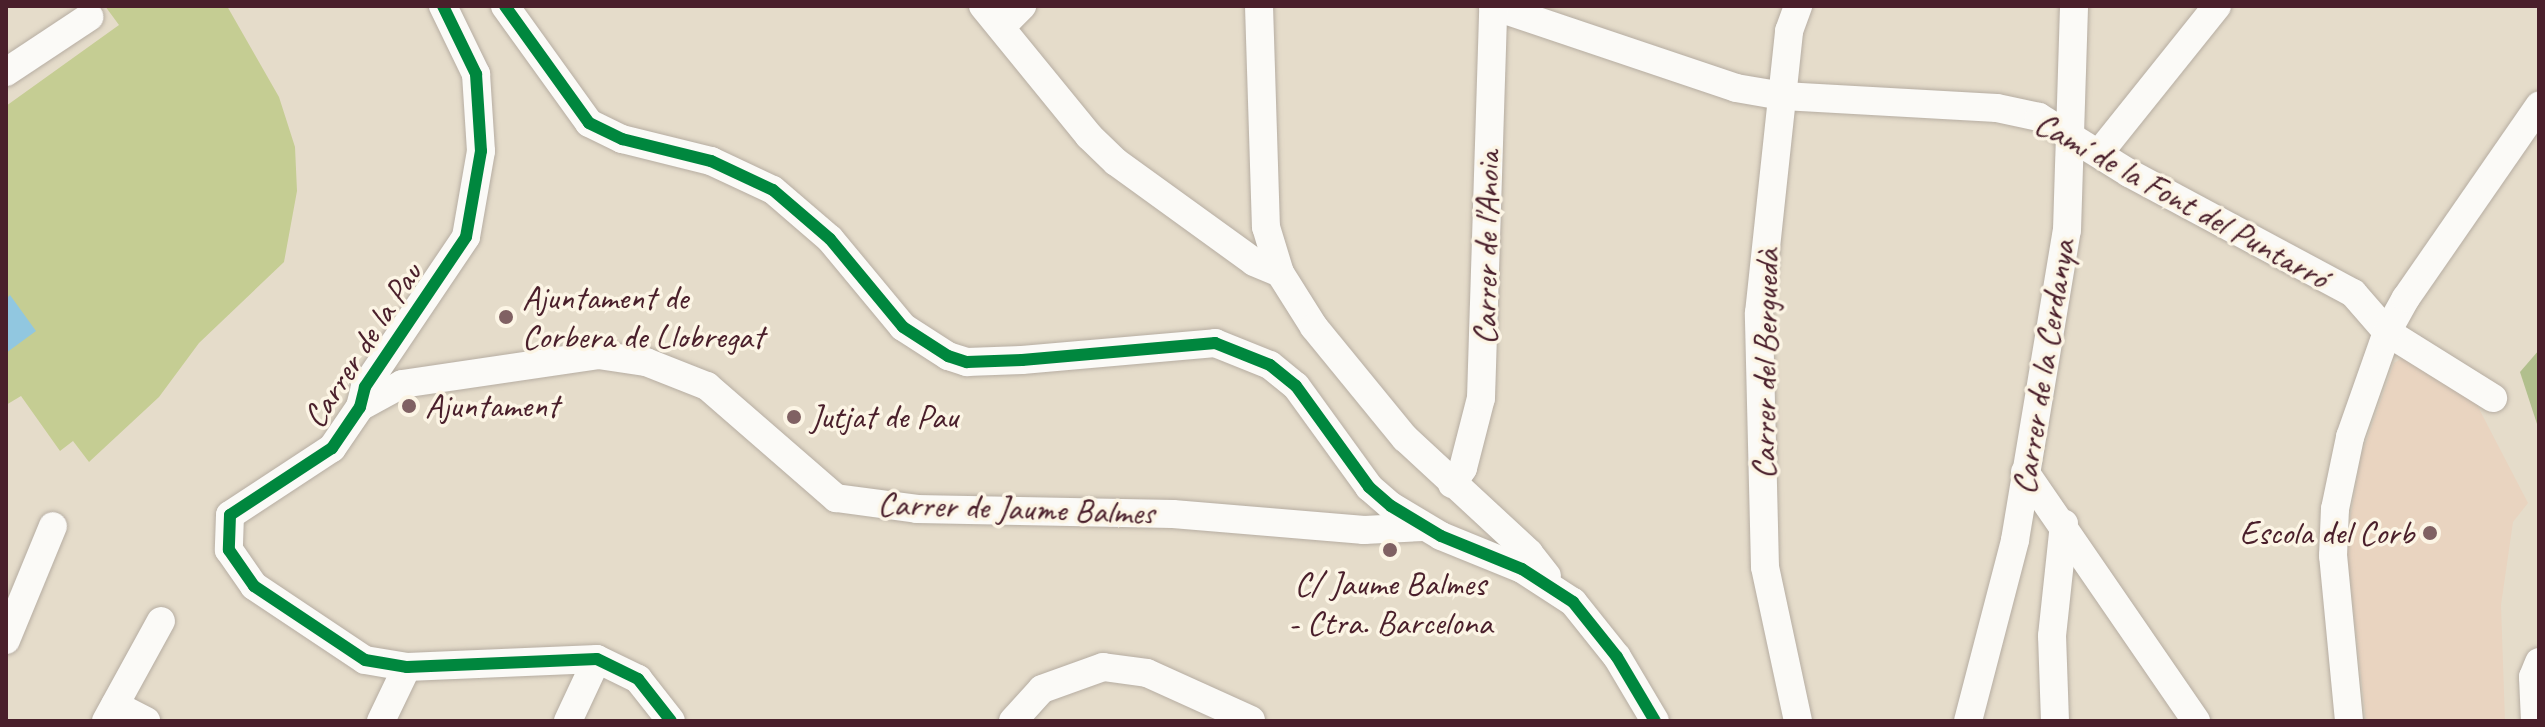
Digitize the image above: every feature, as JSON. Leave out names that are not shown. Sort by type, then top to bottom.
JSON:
[{"type":"street","name":"Carrer de la Pau","points":[[443,6],[476,74],[481,151],[466,237],[365,387],[360,407],[332,448],[230,515],[226,538],[234,563],[254,586],[365,660],[407,667],[597,659],[638,679],[671,721]]},
{"type":"street","points":[[505,6],[589,123],[622,139],[711,161],[773,190],[830,239],[903,327],[928,346],[967,362],[1215,343],[1270,365],[1296,386],[1369,487],[1423,527],[1554,586]]},
{"type":"street","points":[[1022,6],[992,16],[1089,136],[1116,162],[1254,262],[1280,273]]},
{"type":"street","points":[[1259,6],[1266,227],[1280,273],[1355,380],[1452,484],[1529,553],[1554,586],[1596,628],[1655,721]]},
{"type":"street","name":"Camí de la Font del Puntarró","points":[[1493,6],[1736,88],[1783,96],[1997,108],[2039,117],[2073,135],[2129,173],[2353,293],[2387,332],[2493,398]]},
{"type":"street","name":"Carrer de l'Anoia","points":[[1452,484],[1463,468],[1481,398],[1493,6]]},
{"type":"street","name":"Carrer del Berguedà","points":[[1798,6],[1789,31],[1759,313],[1765,567],[1798,721]]},
{"type":"street","name":"Carrer de la Cerdanya","points":[[1968,721],[1998,615],[2067,230],[2073,135],[2074,6]]},
{"type":"street","points":[[2100,152],[2217,6]]},
{"type":"street","points":[[6,72],[89,17]]},
{"type":"street","points":[[2349,721],[2336,618],[2335,509],[2350,437],[2387,332],[2539,106]]},
{"type":"street","name":"Carrer de la Pau","points":[[397,338],[399,358],[413,382]]},
{"type":"street","name":"Carrer de Jaume Balmes","points":[[360,407],[380,393],[413,382],[598,355],[646,362],[707,386],[836,498],[917,509],[1173,514],[1344,525],[1364,530],[1423,527]]},
{"type":"street","points":[[2025,472],[2064,524],[2196,721]]},
{"type":"street","points":[[1344,525],[1364,506],[1369,487]]},
{"type":"street","points":[[2055,721],[2052,636],[2064,524]]},
{"type":"street","points":[[6,640],[53,526]]},
{"type":"street","points":[[146,721],[111,713],[161,621]]},
{"type":"street","points":[[568,721],[597,659]]},
{"type":"street","points":[[2535,721],[2533,677],[2539,662]]},
{"type":"street","points":[[381,721],[407,667]]},
{"type":"street","points":[[1013,721],[1042,689],[1103,667],[1147,673],[1251,720]]},
{"type":"shaded area","name":"Escola del Corb","points":[[2402,358],[2475,401],[2528,503],[2513,522],[2501,605],[2505,721],[2366,721],[2346,543],[2361,456],[2394,363]]},
{"type":"green space","points":[[105,6],[227,6],[279,97],[295,147],[297,191],[284,262],[199,343],[159,397],[89,462],[73,441],[60,451],[21,396],[6,405],[6,106],[119,25]]},
{"type":"green space","points":[[2539,350],[2539,430],[2520,372]]},
{"type":"water","points":[[10,295],[36,331],[6,353],[6,299]]},
{"type":"cycle path","points":[[443,6],[476,74],[481,151],[466,237],[365,387],[360,407],[332,448],[230,515],[229,550],[254,586],[365,660],[407,667],[597,659],[638,679],[671,721]]},
{"type":"cycle path","points":[[505,6],[589,123],[622,139],[711,161],[773,190],[830,239],[903,327],[948,356],[967,362],[1022,360],[1215,343],[1270,365],[1296,386],[1369,487],[1391,506],[1441,536],[1522,569],[1573,602],[1617,657],[1655,721]]},
{"type":"place","name":"Ajuntament de Corbera de Llobregat","points":[[506,317]]},
{"type":"place","name":"Ajuntament","points":[[409,406]]},
{"type":"place","name":"Jutjat de Pau","points":[[794,417]]},
{"type":"place","name":"Escola del Corb","points":[[2430,533]]},
{"type":"place","name":"C/ Jaume Balmes - Ctra. Barcelona","points":[[1390,550]]}]
